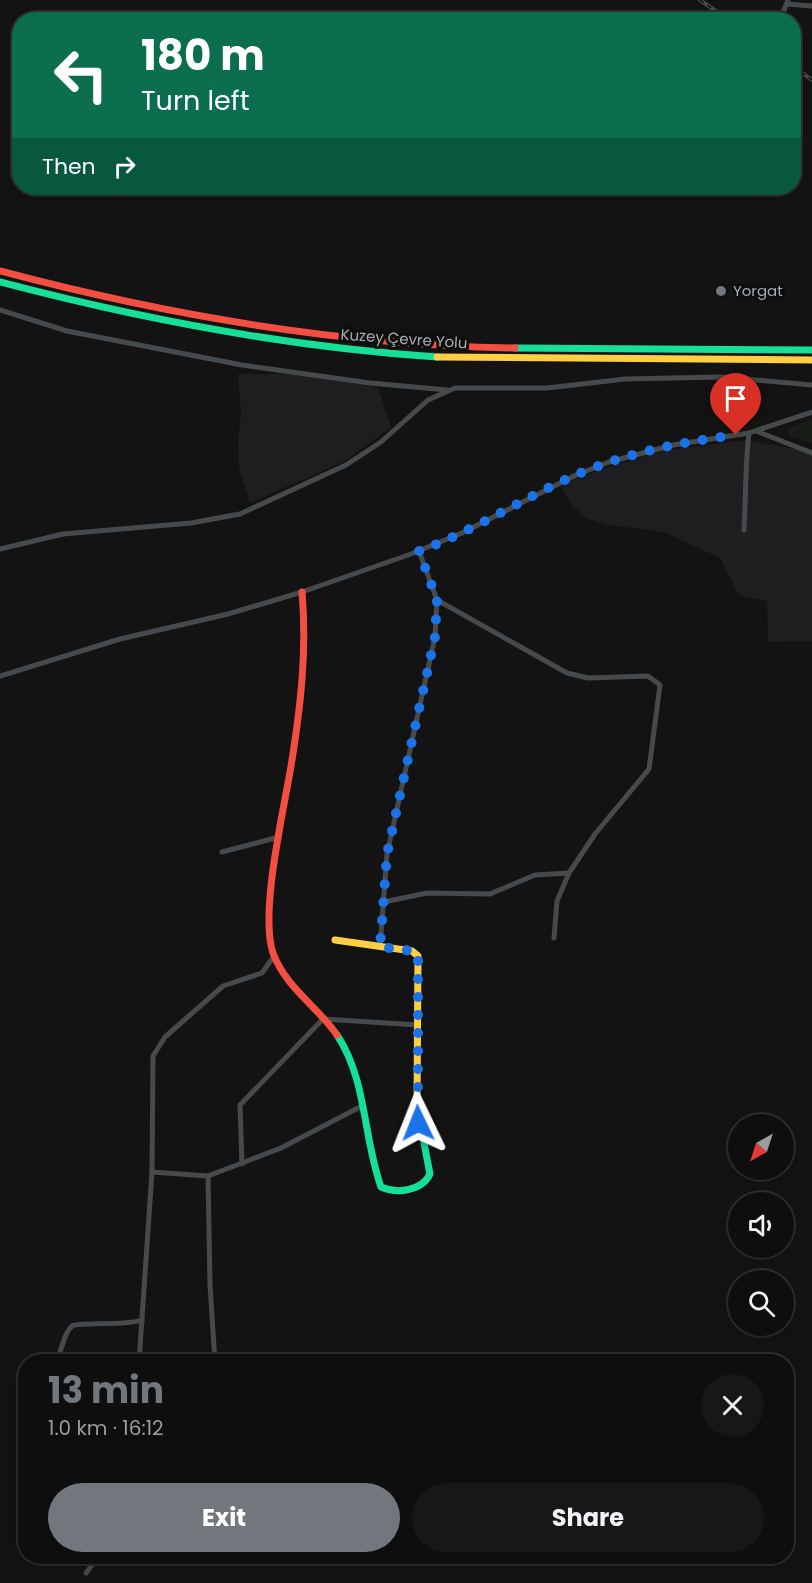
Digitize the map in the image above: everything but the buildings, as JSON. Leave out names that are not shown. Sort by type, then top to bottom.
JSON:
[{"type":"main road","name":"Kuzey Çevre Yolu","points":[[0,271],[184,316],[279,331],[376,342],[514,348],[812,350]]},
{"type":"main road","name":"Kuzey Çevre Yolu","points":[[0,282],[123,314],[169,323],[255,338],[374,352],[514,359],[812,360]]},
{"type":"main road","points":[[302,592],[305,611],[301,696],[269,918],[274,956],[290,985],[323,1019],[348,1054],[356,1074],[381,1187],[388,1190],[426,1185],[430,1174],[418,1123],[418,956],[412,951],[335,940]]},
{"type":"street","points":[[788,2],[812,6]]},
{"type":"street","points":[[0,310],[67,331],[242,365],[370,383],[448,390],[547,388],[625,379],[721,377],[812,385]]},
{"type":"street","points":[[0,549],[63,534],[190,523],[240,514],[346,465],[391,434],[428,400],[448,390]]},
{"type":"street","points":[[0,676],[120,639],[228,614],[302,592],[419,551],[462,533],[541,491],[592,468],[673,446],[749,433],[812,412]]},
{"type":"street","points":[[756,431],[812,453]]},
{"type":"street","points":[[744,530],[747,490],[744,471],[749,433]]},
{"type":"street","points":[[380,947],[387,854],[426,687],[435,637],[437,600],[419,551]]},
{"type":"street","points":[[437,600],[567,673],[588,678],[648,676],[658,682],[660,689],[649,769],[595,834],[568,873],[557,901],[554,938]]},
{"type":"street","points":[[222,852],[279,837]]},
{"type":"street","points":[[384,902],[427,893],[481,896],[506,890],[542,873],[568,873]]},
{"type":"street","points":[[140,1354],[152,1172],[152,1061],[157,1047],[223,986],[262,972],[274,956]]},
{"type":"street","points":[[242,1164],[240,1106],[323,1019],[418,1025]]},
{"type":"street","points":[[152,1172],[208,1176],[281,1148],[362,1106]]},
{"type":"street","points":[[208,1176],[215,1354]]},
{"type":"street","points":[[60,1352],[69,1330],[77,1324],[118,1325],[142,1320]]},
{"type":"street","points":[[86,1574],[93,1564]]},
{"type":"shaded area","points":[[238,374],[309,374],[378,388],[391,427],[345,461],[250,503],[239,468],[238,442],[241,413]]},
{"type":"shaded area","points":[[812,419],[812,444],[788,435],[789,428]]},
{"type":"shaded area","points":[[746,440],[812,452],[812,641],[768,642],[767,601],[739,595],[720,558],[664,532],[609,525],[586,518],[571,505],[562,487],[570,481],[600,470],[662,451]]},
{"type":"railway","points":[[700,0],[717,12]]},
{"type":"railway","points":[[801,72],[812,80]]},
{"type":"traffic: fast","points":[[0,282],[162,320],[217,330],[326,346],[437,357]]},
{"type":"traffic: fast","points":[[515,348],[812,350]]},
{"type":"traffic: fast","points":[[337,1035],[354,1071],[381,1187],[408,1190],[421,1184],[430,1174],[420,1122]]},
{"type":"traffic: slow","points":[[437,357],[812,360]]},
{"type":"traffic: slow","points":[[335,940],[412,951],[418,956],[417,1109],[420,1122]]},
{"type":"traffic: jam","points":[[0,271],[127,302],[255,325],[384,341],[515,348]]},
{"type":"traffic: jam","points":[[302,592],[304,634],[300,697],[271,886],[270,935],[273,953],[286,976],[337,1035]]},
{"type":"place","name":"Yorgat","points":[[721,291]]},
{"type":"route","points":[[418,1123],[418,956],[412,951],[380,947],[387,854],[426,687],[435,637],[437,600],[419,551],[446,541],[541,491],[592,468],[630,456],[698,440],[736,435]]}]
